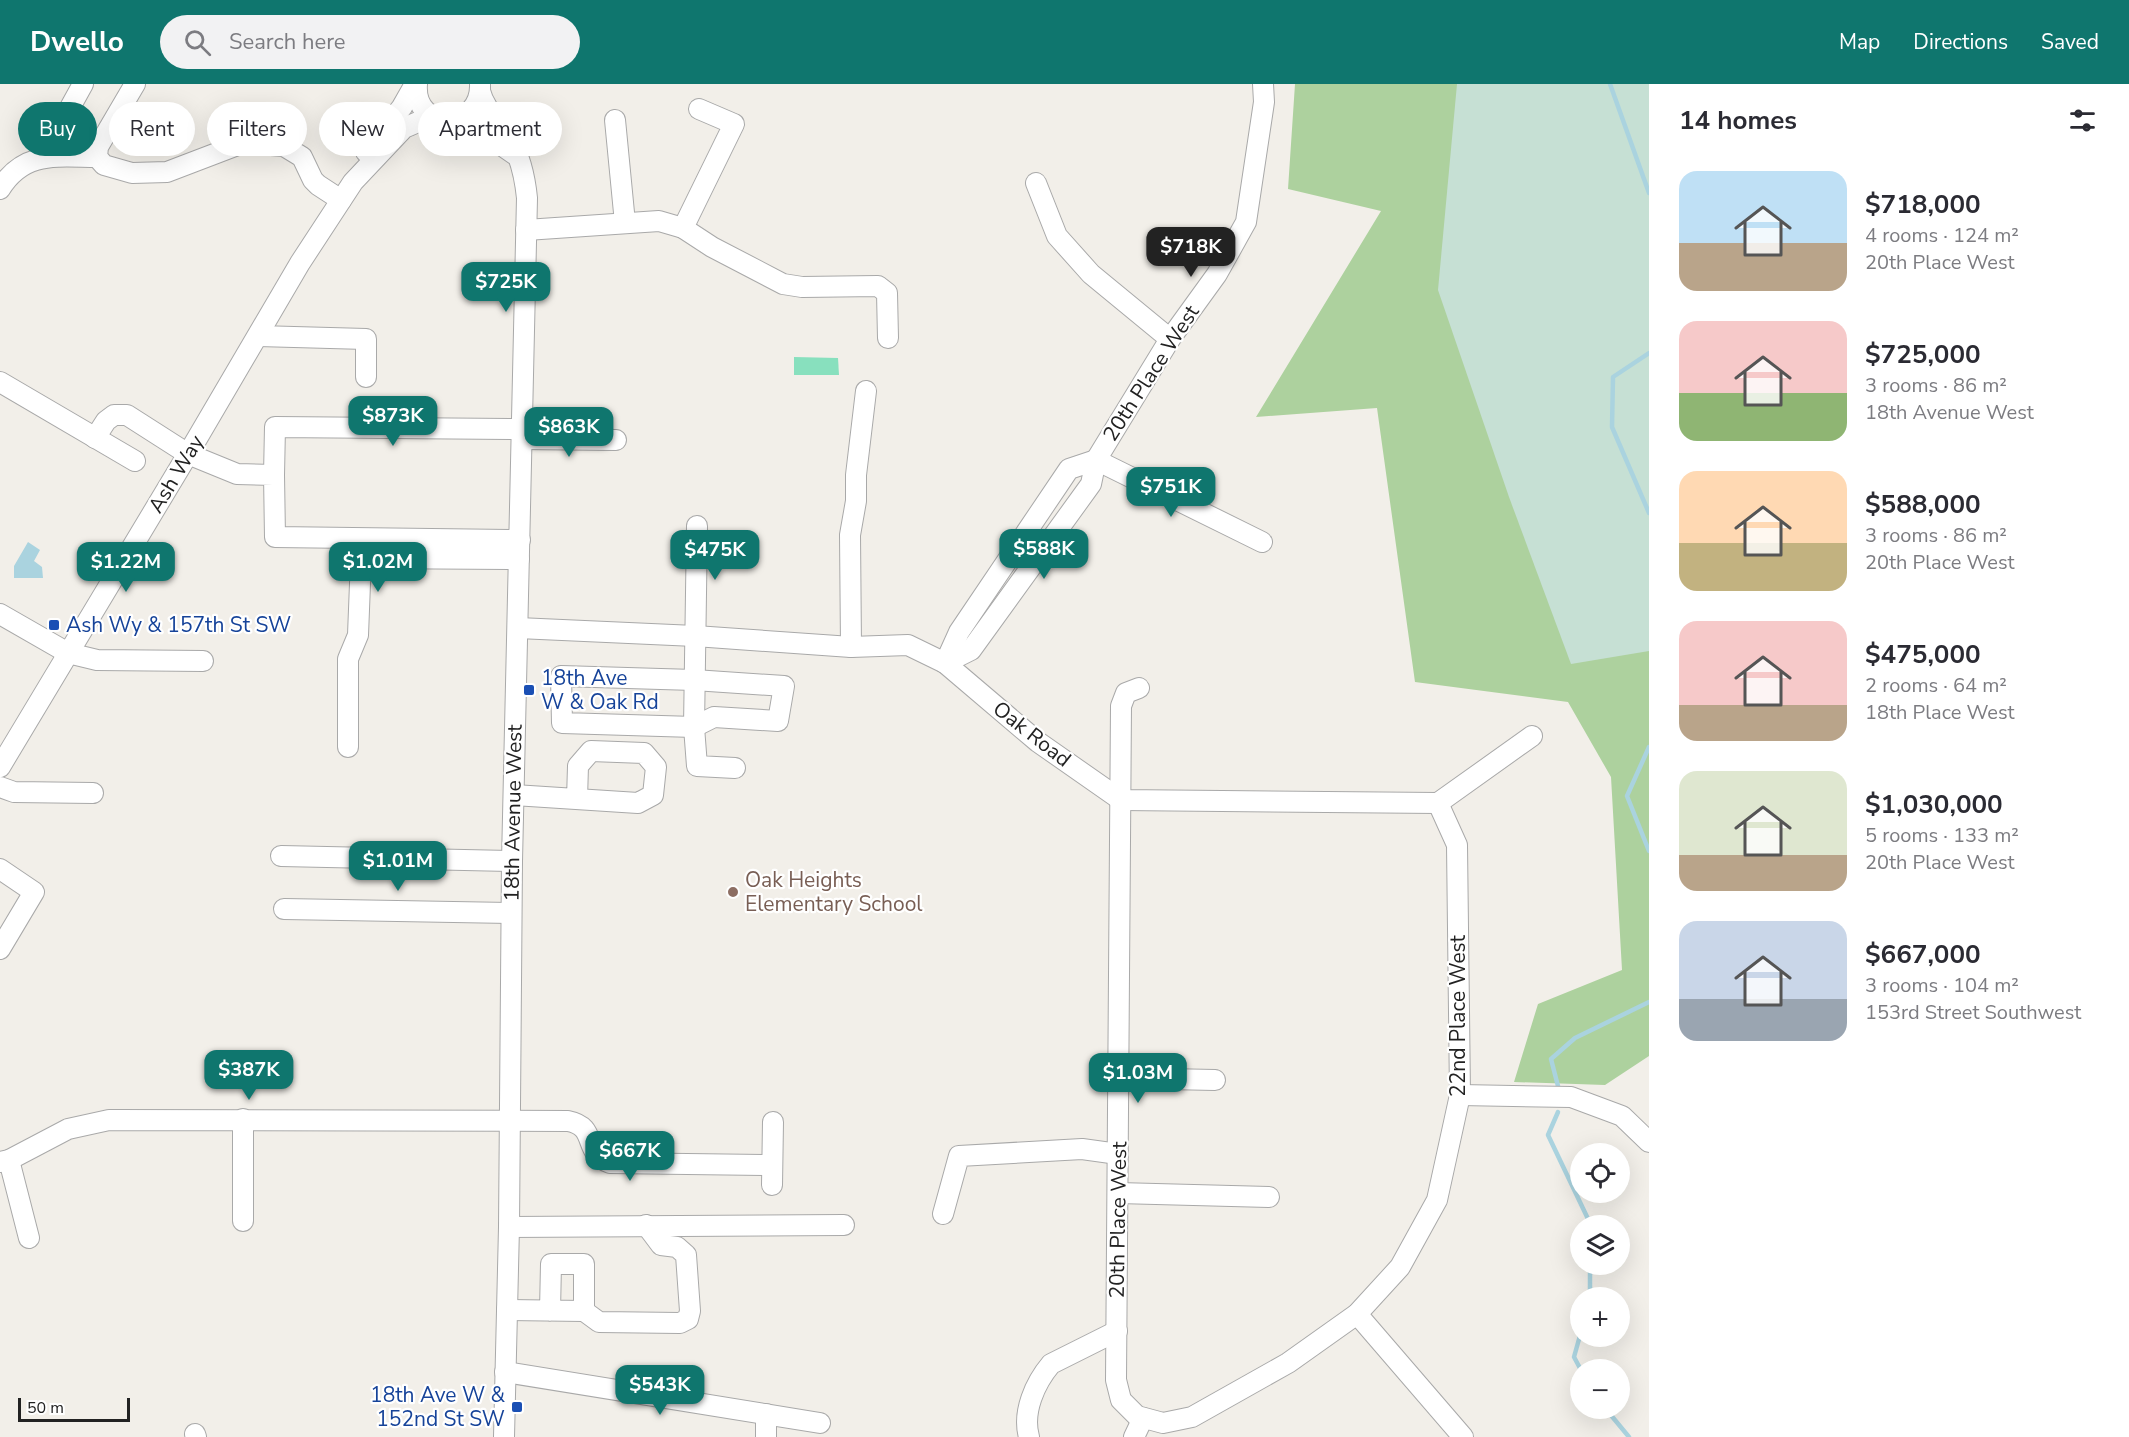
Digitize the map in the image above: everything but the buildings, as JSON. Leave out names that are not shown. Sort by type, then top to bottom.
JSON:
[{"type":"street","points":[[51,157],[51,142],[83,84]]},
{"type":"street","points":[[135,84],[98,147],[97,157],[104,165],[132,173],[167,171],[243,144],[284,146],[302,157],[313,180],[318,185],[341,200]]},
{"type":"street","points":[[416,84],[420,102]]},
{"type":"street","name":"Ash Way","points":[[353,182],[362,158],[402,107],[416,84]]},
{"type":"street","name":"20th Place West","points":[[945,663],[971,650],[1091,484],[1096,460],[1170,339],[1217,274],[1246,222],[1264,102],[1263,84]]},
{"type":"street","points":[[683,228],[734,124],[699,109]]},
{"type":"street","points":[[615,120],[625,223]]},
{"type":"street","name":"Ash Way","points":[[0,766],[300,263],[341,200],[353,182],[404,128],[418,124]]},
{"type":"street","name":"18th Avenue West","points":[[504,1437],[509,1227],[511,913],[526,230],[526,185],[516,156]]},
{"type":"street","points":[[0,189],[12,171],[41,157],[97,157]]},
{"type":"street","points":[[1036,183],[1057,236],[1091,274],[1170,339]]},
{"type":"street","points":[[526,230],[659,221],[683,228],[712,247],[783,284],[802,287],[878,286],[887,293],[888,338]]},
{"type":"street","points":[[258,336],[366,339],[366,377]]},
{"type":"street","points":[[0,382],[135,461]]},
{"type":"street","points":[[851,646],[850,535],[856,501],[856,475],[866,391]]},
{"type":"street","points":[[95,438],[106,420],[114,415],[127,415],[188,454],[237,474],[274,475]]},
{"type":"street","points":[[520,550],[275,537],[275,427],[523,434],[616,440]]},
{"type":"street","points":[[1096,460],[1262,542]]},
{"type":"street","points":[[698,526],[694,680],[697,766],[735,768]]},
{"type":"street","points":[[348,747],[348,658],[358,635],[361,558],[520,550]]},
{"type":"street","points":[[0,614],[68,653],[97,660],[202,660]]},
{"type":"street","name":"Oak Road","points":[[518,628],[851,646],[908,645],[945,663],[1038,742],[1121,800]]},
{"type":"street","points":[[561,676],[694,680],[784,686],[778,721],[714,717],[694,727],[562,723],[561,676]]},
{"type":"street","name":"20th Place West","points":[[1139,688],[1126,693],[1121,706],[1116,1380],[1121,1400],[1140,1417]]},
{"type":"street","points":[[611,752],[612,724]]},
{"type":"street","points":[[1121,800],[1437,804],[1532,736]]},
{"type":"street","points":[[514,795],[638,803],[653,795],[656,767],[644,753],[591,751],[579,766],[577,799]]},
{"type":"street","points":[[0,788],[14,792],[93,793]]},
{"type":"street","name":"22nd Place West","points":[[1140,1417],[1163,1423],[1192,1417],[1288,1362],[1357,1314],[1400,1267],[1437,1200],[1460,1095],[1457,845],[1437,804]]},
{"type":"street","points":[[281,856],[512,861]]},
{"type":"street","points":[[0,869],[34,892],[0,950]]},
{"type":"street","points":[[284,909],[511,913]]},
{"type":"street","points":[[1119,1078],[1215,1080]]},
{"type":"street","points":[[1460,1095],[1571,1097],[1622,1116],[1649,1142]]},
{"type":"street","points":[[243,1119],[243,1221]]},
{"type":"street","points":[[29,1238],[5,1161],[68,1129],[109,1120],[568,1121],[578,1123],[584,1128],[596,1155],[610,1163],[772,1165]]},
{"type":"street","points":[[772,1185],[773,1122]]},
{"type":"street","points":[[943,1214],[959,1156],[1082,1149],[1118,1154]]},
{"type":"street","points":[[1118,1193],[1269,1197]]},
{"type":"street","points":[[507,1310],[584,1311],[599,1322],[680,1323],[688,1319],[690,1311],[686,1255],[678,1247],[661,1245],[646,1225]]},
{"type":"street","points":[[509,1227],[844,1225]]},
{"type":"street","points":[[550,1311],[550,1264],[584,1264],[584,1311]]},
{"type":"street","points":[[1357,1314],[1463,1437]]},
{"type":"street","points":[[1029,1437],[1026,1428],[1027,1414],[1031,1399],[1045,1371],[1051,1364],[1117,1331]]},
{"type":"street","points":[[506,1372],[820,1423]]},
{"type":"street","points":[[766,1414],[766,1437]]},
{"type":"street","points":[[1134,1437],[1140,1417]]},
{"type":"green space","points":[[1295,84],[1649,84],[1649,1056],[1605,1085],[1514,1082],[1538,1004],[1622,970],[1611,777],[1568,702],[1415,682],[1377,408],[1256,417],[1381,211],[1288,189]]},
{"type":"green space","points":[[1457,84],[1649,84],[1649,651],[1571,664],[1509,497],[1438,290]]},
{"type":"green space","points":[[794,357],[838,358],[839,375],[794,375]]},
{"type":"water","points":[[28,542],[40,550],[34,561],[42,567],[43,578],[14,578],[14,566]]},
{"type":"waterway","points":[[1610,84],[1649,193]]},
{"type":"waterway","points":[[1649,353],[1613,377],[1612,427],[1649,513]]},
{"type":"waterway","points":[[1649,747],[1627,796],[1649,851]]},
{"type":"waterway","points":[[1559,1090],[1551,1059],[1575,1038],[1649,1002]]},
{"type":"waterway","points":[[1558,1112],[1548,1135],[1586,1215]]},
{"type":"waterway","points":[[1590,1275],[1590,1287]]},
{"type":"waterway","points":[[1575,1359],[1577,1347]]},
{"type":"waterway","points":[[1614,1419],[1629,1437]]},
{"type":"place","name":"Ash Wy & 157th St SW","points":[[54,625]]},
{"type":"place","name":"18th Ave W & Oak Rd","points":[[529,690]]},
{"type":"place","name":"Oak Heights Elementary School","points":[[733,892]]},
{"type":"place","name":"18th Ave W & 152nd St SW","points":[[517,1407]]}]
